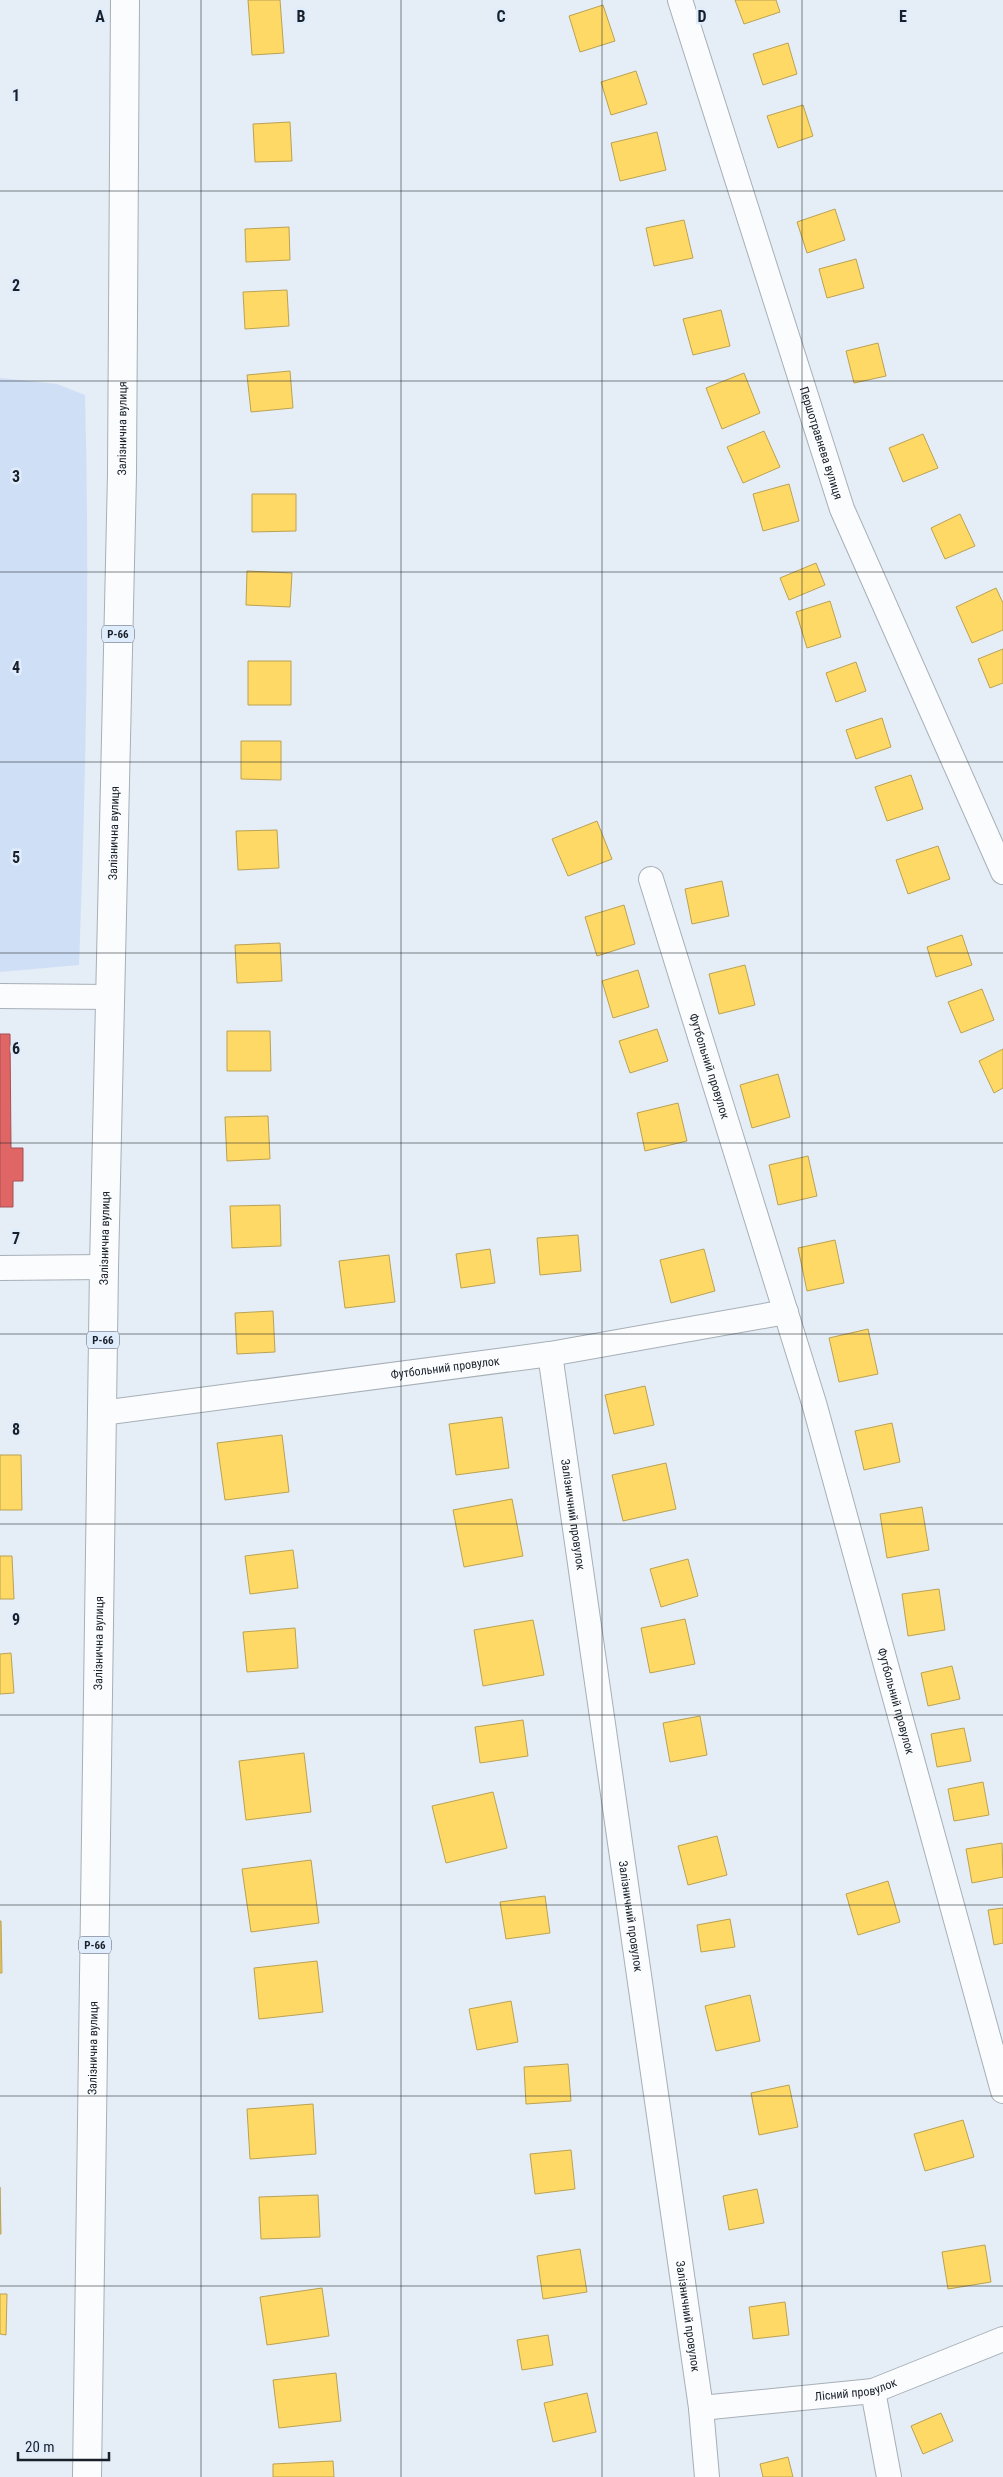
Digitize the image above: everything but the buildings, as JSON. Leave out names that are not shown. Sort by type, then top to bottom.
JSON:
[{"type":"main road","name":"Залізнична вулиця","points":[[87,2477],[104,1267],[122,474],[125,0]]},
{"type":"street","name":"Першотравнева вулиця","points":[[680,0],[842,509],[1003,872]]},
{"type":"street","name":"Футбольний провулок","points":[[651,879],[814,1403],[1003,2091]]},
{"type":"street","points":[[0,996],[110,997]]},
{"type":"street","points":[[0,1268],[104,1267]]},
{"type":"street","name":"Футбольний провулок","points":[[102,1413],[550,1354],[786,1312]]},
{"type":"street","name":"Залізничний провулок","points":[[550,1354],[701,2408],[708,2477]]},
{"type":"street","name":"Лісний провулок","points":[[701,2408],[873,2391],[1003,2339]]},
{"type":"street","points":[[873,2391],[889,2477]]},
{"type":"shaded area","points":[[0,378],[57,384],[85,395],[87,609],[84,822],[79,965],[0,972]]}]
